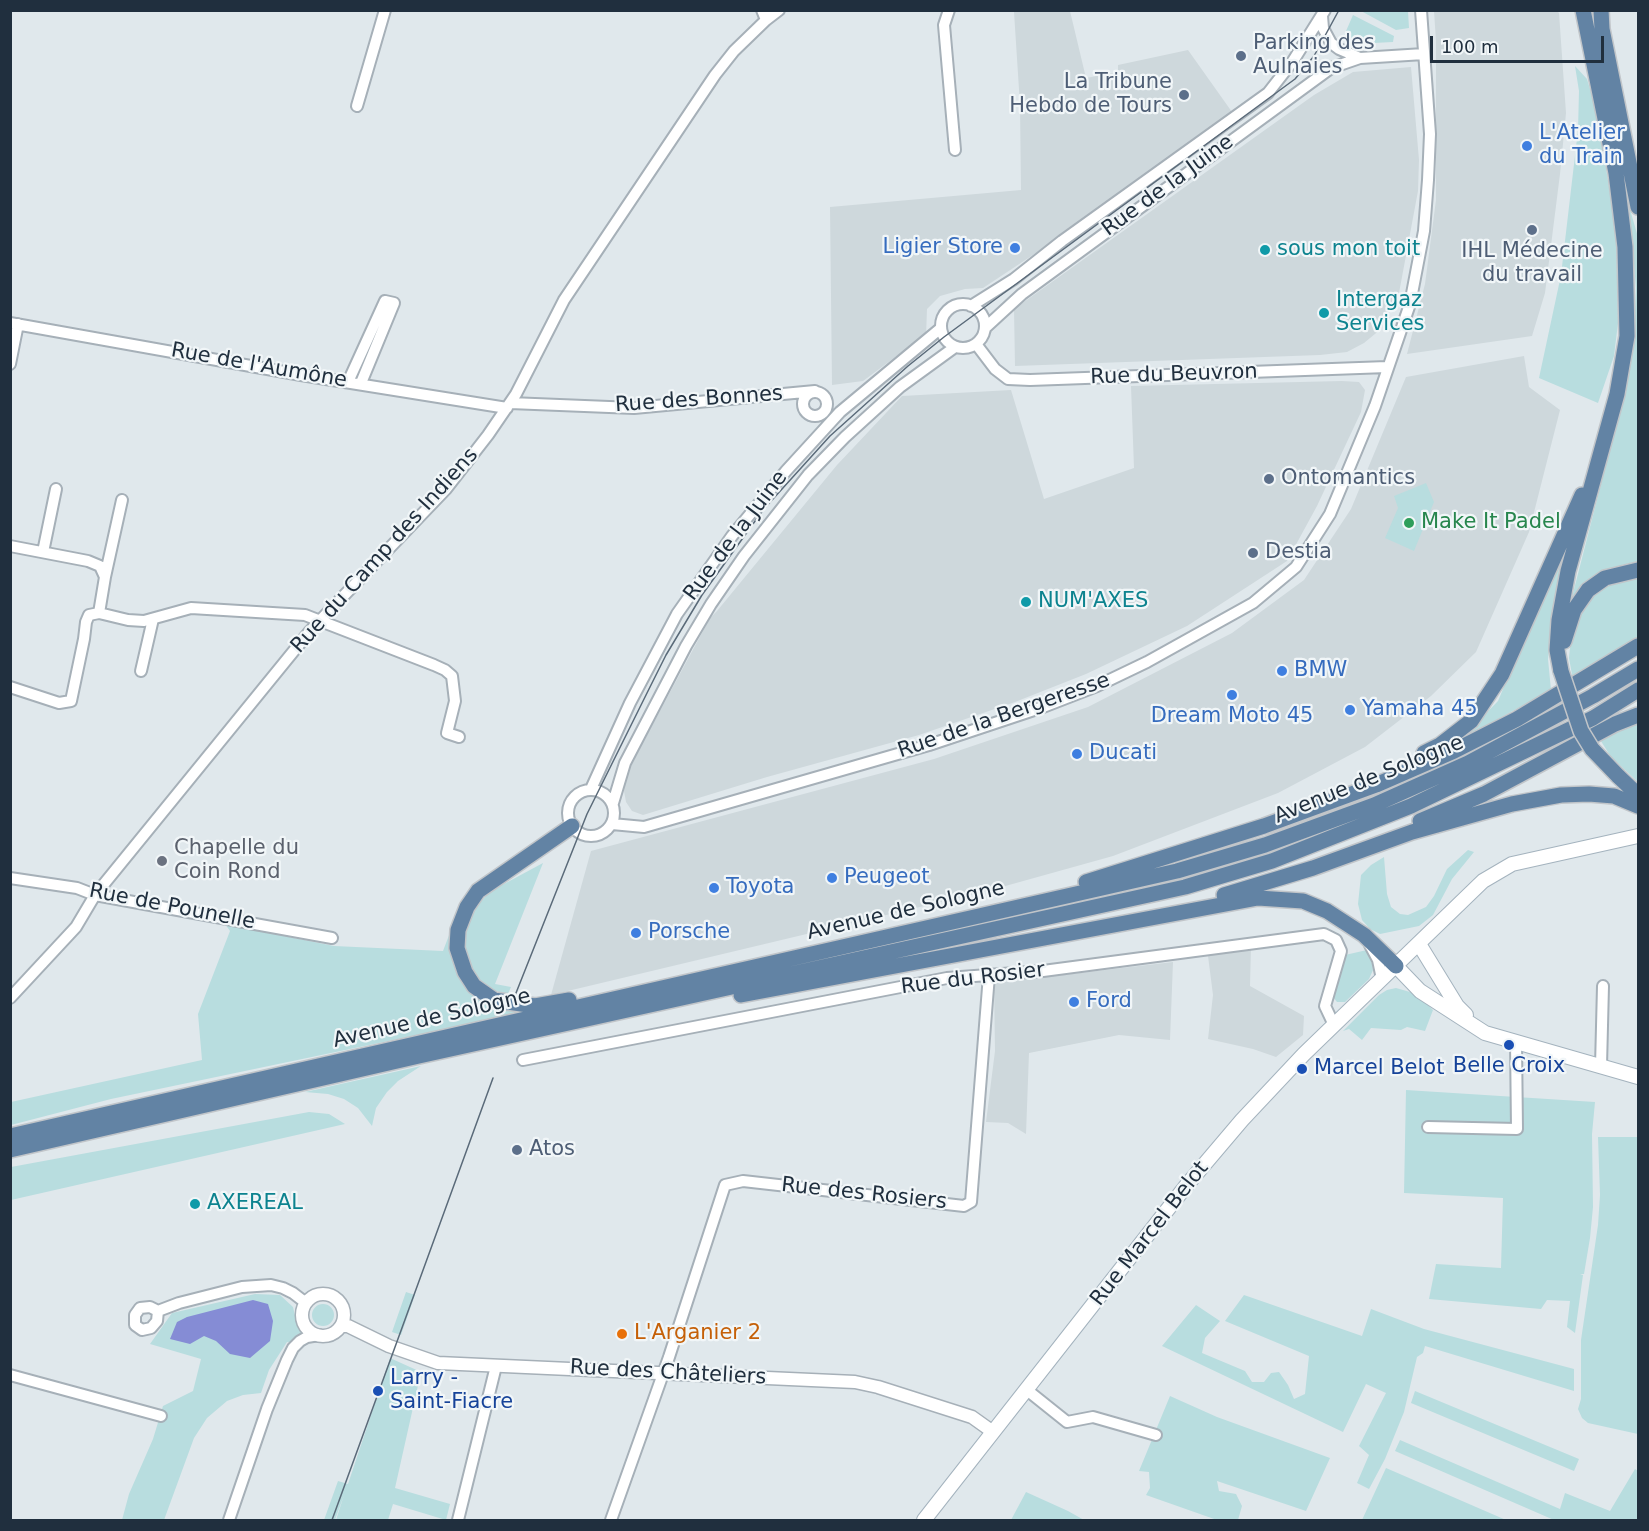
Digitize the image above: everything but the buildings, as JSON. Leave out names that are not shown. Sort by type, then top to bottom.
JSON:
[{"type":"main road","points":[[1582,10],[1616,173],[1625,247],[1626,336],[1617,394],[1568,571],[1557,650],[1561,671],[1581,731],[1592,749],[1638,795]]},
{"type":"main road","points":[[1601,10],[1602,28],[1638,207]]},
{"type":"main road","points":[[1629,158],[1638,173]]},
{"type":"main road","points":[[1324,802],[1440,745],[1471,721],[1502,674],[1604,446]]},
{"type":"main road","points":[[1561,671],[1564,641],[1574,610],[1588,590],[1605,578],[1638,570]]},
{"type":"main road","points":[[994,911],[1264,826],[1324,802],[1376,785],[1454,751],[1517,719],[1638,646]]},
{"type":"main road","name":"Avenue de Sologne","points":[[10,1136],[1177,871],[1265,845],[1374,805],[1468,763],[1593,696],[1638,669]]},
{"type":"main road","name":"Avenue de Sologne","points":[[10,1150],[419,1056],[1185,887],[1272,861],[1411,806],[1593,718],[1638,690]]},
{"type":"main road","points":[[1313,868],[1484,794],[1615,724],[1638,715]]},
{"type":"main road","points":[[1086,930],[1161,913],[1247,889],[1412,832],[1512,804],[1561,795],[1614,796],[1638,806]]},
{"type":"main road","points":[[572,826],[478,891],[467,907],[458,930],[457,948],[465,972],[474,986],[494,1000],[535,1006],[779,962]]},
{"type":"main road","name":"Rue Marcel Belot","points":[[924,1521],[1191,1180],[1242,1120],[1304,1054],[1483,881],[1512,864],[1638,836]]},
{"type":"main road","points":[[419,1056],[1258,898],[1303,901],[1336,915],[1364,935],[1420,991],[1485,1033],[1638,1077]]},
{"type":"main road","points":[[1419,944],[1457,1006],[1485,1033]]},
{"type":"street","points":[[357,106],[385,10]]},
{"type":"street","name":"Rue du Camp des Indiens","points":[[10,998],[76,927],[95,895],[320,620],[446,489],[509,405],[570,291],[715,75],[764,15],[779,10]]},
{"type":"street","points":[[949,10],[944,25],[955,150]]},
{"type":"street","name":"Rue de la Bergeresse","points":[[612,824],[644,827],[929,745],[1033,711],[1097,686],[1147,662],[1253,603],[1296,567],[1330,514],[1375,406],[1410,304],[1424,231],[1430,134],[1421,10]]},
{"type":"street","name":"Rue de la Juine","points":[[1324,13],[1323,28],[1331,43],[1360,58]]},
{"type":"street","name":"Rue de la Juine","points":[[591,789],[630,703],[677,614],[732,536],[786,471],[840,412],[941,328],[942,321],[950,309],[957,305],[971,306],[1014,279],[1268,93],[1293,62],[1324,13]]},
{"type":"street","name":"Rue de la Juine","points":[[613,802],[625,763],[686,646],[711,604],[744,556],[808,475],[845,437],[900,387],[955,347],[969,347],[976,344],[985,328],[1022,294],[1331,68],[1360,58],[1424,54]]},
{"type":"street","points":[[348,382],[385,301],[394,303],[361,383]]},
{"type":"street","points":[[971,306],[982,316],[985,328]]},
{"type":"street","points":[[10,364],[14,324]]},
{"type":"street","name":"Rue de l'Aumône","points":[[14,324],[348,382],[509,405]]},
{"type":"street","points":[[941,328],[947,342],[955,347]]},
{"type":"street","name":"Rue du Beuvron","points":[[976,344],[995,369],[1008,379],[1387,368]]},
{"type":"street","name":"Rue des Bonnes","points":[[509,405],[634,408],[815,391]]},
{"type":"street","points":[[43,552],[56,489]]},
{"type":"street","points":[[99,613],[122,500]]},
{"type":"street","points":[[10,546],[88,561],[100,566],[105,577]]},
{"type":"street","points":[[10,687],[59,703],[71,701],[89,615],[99,613],[128,620],[153,619],[191,608],[304,615],[445,670],[452,676],[455,700],[447,733],[459,736]]},
{"type":"street","points":[[141,671],[153,619]]},
{"type":"street","points":[[591,789],[605,794],[613,802],[615,810],[612,824],[607,830],[593,836],[579,833],[572,826],[568,814],[571,800],[576,794],[591,789]]},
{"type":"street","name":"Rue de Pounelle","points":[[10,878],[77,888],[95,895],[332,938]]},
{"type":"street","name":"Rue du Rosier","points":[[523,1060],[947,978],[1043,971],[1324,934],[1336,940],[1341,951],[1325,1005],[1334,1025]]},
{"type":"street","points":[[1364,935],[1378,960],[1382,979]]},
{"type":"street","name":"Rue des Rosiers","points":[[663,1372],[725,1185],[743,1181],[964,1206],[971,1202],[989,975]]},
{"type":"street","points":[[1601,1066],[1603,986]]},
{"type":"street","points":[[1428,1126],[1517,1129],[1516,1042]]},
{"type":"street","points":[[159,1311],[179,1303],[242,1287],[271,1285],[293,1293],[306,1304]]},
{"type":"street","points":[[229,1521],[267,1409],[293,1347],[307,1337],[331,1334],[340,1326],[344,1313],[342,1307],[336,1299],[326,1294],[309,1299],[303,1310],[304,1323],[312,1333],[319,1335]]},
{"type":"street","name":"Rue des Châteliers","points":[[340,1326],[348,1326],[389,1346],[438,1363],[855,1382],[878,1387],[972,1418],[993,1432]]},
{"type":"street","points":[[458,1521],[496,1366]]},
{"type":"street","points":[[611,1521],[663,1372]]},
{"type":"street","points":[[10,1375],[161,1416]]},
{"type":"street","points":[[1027,1390],[1067,1422],[1093,1417],[1156,1435]]},
{"type":"shaded area","points":[[1019,10],[1070,11],[1086,78],[1118,72],[1118,65],[1188,50],[1232,112],[1054,241],[983,288],[965,289],[940,296],[927,309],[926,337],[863,381],[832,385],[830,207],[1021,190],[1020,105],[1014,12]]},
{"type":"shaded area","points":[[1361,11],[1408,11],[1409,28],[1396,30]]},
{"type":"shaded area","points":[[1434,11],[1557,11],[1559,13],[1566,113],[1545,293],[1532,336],[1407,354],[1425,284],[1436,200]]},
{"type":"shaded area","points":[[1353,15],[1394,36],[1393,42],[1354,44],[1343,38]]},
{"type":"shaded area","points":[[1575,66],[1587,79],[1597,113],[1616,230],[1618,323],[1614,356],[1598,403],[1539,378],[1561,275],[1578,130],[1579,91]]},
{"type":"shaded area","points":[[1411,67],[1419,160],[1418,191],[1399,293],[1381,329],[1364,343],[1347,352],[1320,355],[1015,366],[1014,309],[1314,95],[1353,72]]},
{"type":"shaded area","points":[[1629,206],[1638,237],[1638,561],[1607,569],[1591,578],[1572,597],[1627,383],[1634,332],[1636,288]]},
{"type":"shaded area","points":[[1524,356],[1529,387],[1560,410],[1529,532],[1476,652],[1431,696],[1365,747],[1278,793],[1113,856],[991,890],[551,995],[591,851],[934,759],[1088,707],[1232,633],[1304,580],[1351,509],[1406,377]]},
{"type":"shaded area","points":[[1359,382],[1365,390],[1361,412],[1317,506],[1287,561],[1187,626],[1086,674],[1015,702],[919,735],[767,777],[643,815],[632,811],[626,802],[624,791],[626,775],[710,618],[837,465],[902,396],[1011,390],[1044,499],[1134,468],[1131,386]]},
{"type":"shaded area","name":"Make It Padel","points":[[1426,483],[1434,502],[1414,551],[1385,538],[1398,508],[1394,496]]},
{"type":"shaded area","points":[[1577,513],[1552,626],[1548,659],[1551,690],[1460,740],[1498,701]]},
{"type":"shaded area","points":[[1638,577],[1638,640],[1573,680],[1569,658],[1571,638],[1580,613],[1594,593],[1607,585]]},
{"type":"shaded area","points":[[1638,720],[1638,782],[1611,757],[1599,738]]},
{"type":"shaded area","points":[[1468,850],[1474,852],[1452,879],[1433,915],[1419,926],[1380,934],[1370,929],[1362,920],[1358,904],[1361,875],[1371,865],[1384,857],[1387,894],[1391,907],[1400,914],[1408,915],[1426,907],[1447,869]]},
{"type":"shaded area","points":[[543,863],[495,984],[511,987],[508,994],[488,989],[473,975],[465,954],[463,932],[471,912],[491,891]]},
{"type":"shaded area","points":[[225,924],[334,946],[443,951],[451,930],[454,966],[475,997],[493,1007],[527,1012],[111,1099],[11,1125],[11,1102],[202,1060],[198,1014],[230,931]]},
{"type":"shaded area","points":[[1251,946],[1250,986],[1304,1016],[1303,1035],[1276,1057],[1253,1049],[1208,1039],[1213,995],[1208,956]]},
{"type":"shaded area","points":[[1367,950],[1373,970],[1369,979],[1345,1002],[1337,1002],[1333,997],[1345,955]]},
{"type":"shaded area","points":[[1173,962],[1170,1040],[1119,1035],[1029,1053],[1026,1134],[1008,1123],[986,1122],[995,1051],[994,983]]},
{"type":"shaded area","points":[[1396,988],[1417,994],[1433,1010],[1425,1031],[1407,1027],[1401,1030],[1371,1028],[1362,1040],[1349,1029],[1343,1031],[1379,995]]},
{"type":"shaded area","points":[[421,1066],[398,1081],[387,1092],[376,1108],[372,1126],[358,1108],[344,1099],[328,1094],[305,1092]]},
{"type":"shaded area","points":[[1406,1090],[1595,1102],[1592,1134],[1593,1207],[1584,1274],[1580,1274],[1583,1275],[1575,1333],[1567,1327],[1570,1301],[1547,1300],[1541,1309],[1429,1299],[1436,1264],[1501,1268],[1503,1198],[1404,1193]]},
{"type":"shaded area","points":[[309,1112],[329,1114],[345,1124],[11,1200],[11,1167]]},
{"type":"shaded area","points":[[1598,1137],[1638,1137],[1638,1434],[1588,1423],[1582,1418],[1578,1409],[1581,1399],[1581,1340],[1598,1225],[1600,1195]]},
{"type":"shaded area","points":[[406,1292],[415,1295],[401,1335],[392,1332]]},
{"type":"shaded area","points":[[255,1294],[280,1295],[293,1307],[297,1324],[303,1333],[292,1343],[287,1342],[269,1370],[261,1393],[243,1395],[227,1401],[207,1418],[194,1438],[164,1520],[122,1520],[129,1494],[153,1439],[163,1406],[193,1391],[201,1359],[150,1344],[172,1313]]},
{"type":"shaded area","points":[[1244,1295],[1362,1336],[1371,1309],[1424,1329],[1574,1369],[1574,1391],[1425,1346],[1423,1353],[1417,1357],[1404,1412],[1385,1459],[1369,1489],[1357,1483],[1369,1455],[1359,1446],[1386,1393],[1366,1384],[1343,1432],[1162,1346],[1196,1305],[1220,1321],[1205,1338],[1202,1353],[1245,1371],[1252,1382],[1264,1382],[1271,1373],[1279,1372],[1294,1399],[1305,1394],[1309,1356],[1225,1321]]},
{"type":"shaded area","points":[[323,1304],[331,1307],[334,1315],[331,1323],[323,1326],[315,1323],[312,1315],[315,1307]]},
{"type":"shaded area","points":[[390,1358],[421,1372],[395,1488],[450,1504],[446,1520],[393,1504],[388,1520],[336,1520],[344,1495],[335,1520],[324,1520],[338,1481],[348,1484]]},
{"type":"shaded area","points":[[1415,1391],[1579,1459],[1574,1471],[1411,1403]]},
{"type":"shaded area","points":[[1170,1396],[1217,1417],[1330,1458],[1306,1511],[1217,1481],[1219,1491],[1236,1494],[1242,1506],[1238,1520],[1217,1520],[1146,1495],[1150,1488],[1149,1472],[1139,1471]]},
{"type":"shaded area","points":[[1400,1440],[1560,1509],[1565,1493],[1610,1511],[1635,1469],[1638,1471],[1638,1520],[1554,1520],[1395,1451]]},
{"type":"shaded area","points":[[1386,1468],[1506,1520],[1362,1520]]},
{"type":"shaded area","points":[[1026,1492],[1068,1511],[1084,1520],[1011,1520]]},
{"type":"water","points":[[253,1300],[268,1304],[273,1321],[270,1341],[250,1358],[230,1354],[216,1341],[204,1336],[190,1344],[170,1339],[177,1322],[187,1317]]},
{"type":"tram line","points":[[516,993],[587,814],[666,655],[702,595],[763,510],[830,436],[908,366],[944,337],[1295,79],[1314,56],[1339,10]]},
{"type":"tram line","points":[[332,1520],[493,1078]]},
{"type":"place","name":"Parking des Aulnaies","points":[[1241,56]]},
{"type":"place","name":"La Tribune Hebdo de Tours","points":[[1184,95]]},
{"type":"place","name":"L'Atelier du Train","points":[[1527,146]]},
{"type":"place","name":"IHL Médecine du travail","points":[[1532,230]]},
{"type":"place","name":"Ligier Store","points":[[1015,248]]},
{"type":"place","name":"sous mon toit","points":[[1265,250]]},
{"type":"place","name":"Intergaz Services","points":[[1324,313]]},
{"type":"place","name":"Ontomantics","points":[[1269,479]]},
{"type":"place","name":"Make It Padel","points":[[1409,523]]},
{"type":"place","name":"Destia","points":[[1253,553]]},
{"type":"place","name":"NUM'AXES","points":[[1026,602]]},
{"type":"place","name":"BMW","points":[[1282,671]]},
{"type":"place","name":"Dream Moto 45","points":[[1232,695]]},
{"type":"place","name":"Yamaha 45","points":[[1350,710]]},
{"type":"place","name":"Ducati","points":[[1077,754]]},
{"type":"place","name":"Chapelle du Coin Rond","points":[[162,861]]},
{"type":"place","name":"Peugeot","points":[[832,878]]},
{"type":"place","name":"Toyota","points":[[714,888]]},
{"type":"place","name":"Porsche","points":[[636,933]]},
{"type":"place","name":"Ford","points":[[1074,1002]]},
{"type":"place","name":"Belle Croix","points":[[1509,1045]]},
{"type":"place","name":"Marcel Belot","points":[[1302,1069]]},
{"type":"place","name":"Atos","points":[[517,1150]]},
{"type":"place","name":"AXEREAL","points":[[195,1204]]},
{"type":"place","name":"L'Arganier 2","points":[[622,1334]]},
{"type":"place","name":"Larry - Saint-Fiacre","points":[[378,1391]]}]
